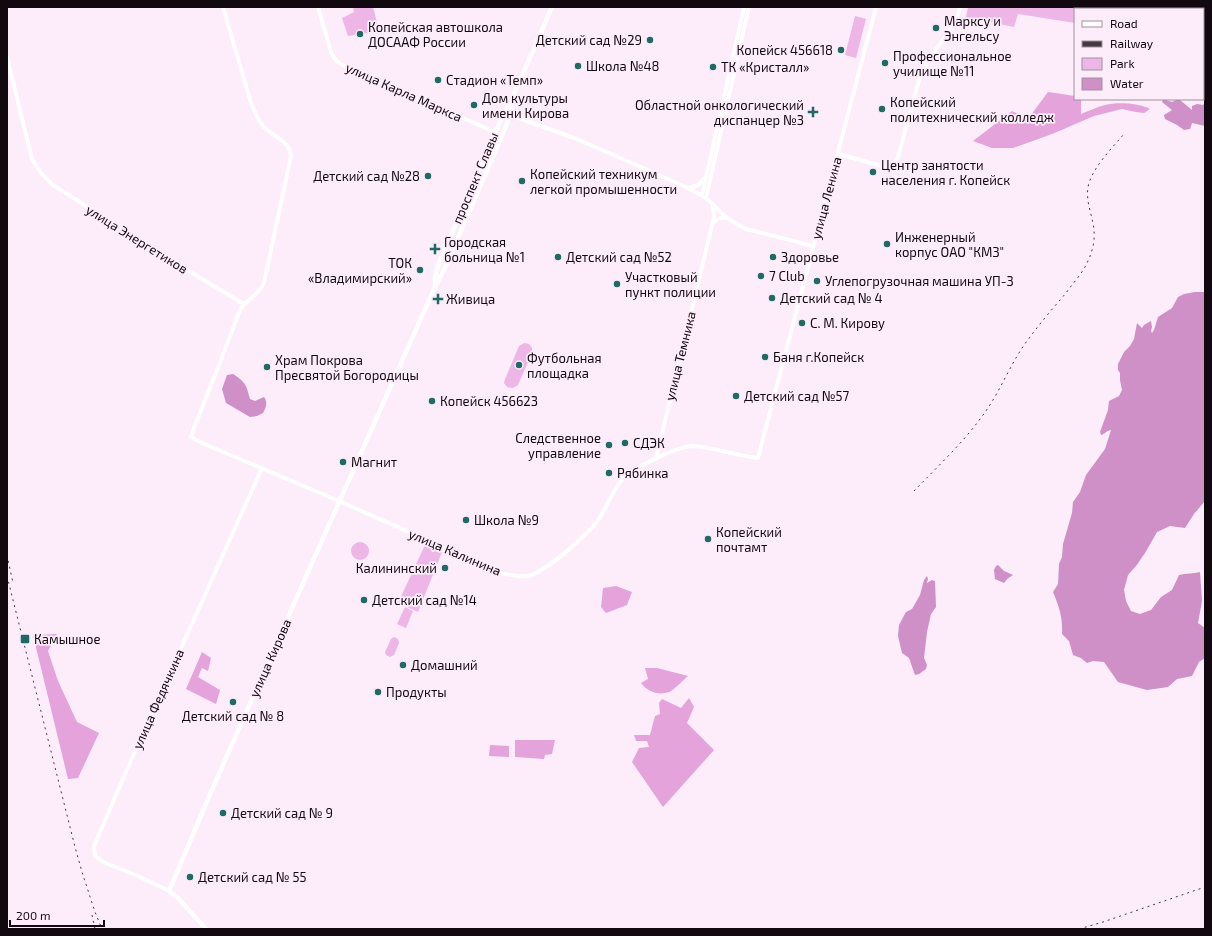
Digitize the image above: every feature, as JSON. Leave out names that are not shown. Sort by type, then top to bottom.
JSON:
[{"type":"main road","name":"проспект Славы","points":[[435,287],[438,265],[495,132],[514,94],[552,7]]},
{"type":"main road","name":"проспект Славы","points":[[373,427],[503,135],[510,115],[514,94]]},
{"type":"main road","points":[[504,113],[510,115]]},
{"type":"main road","name":"улица Карла Маркса","points":[[495,132],[503,135]]},
{"type":"main road","points":[[474,183],[481,186]]},
{"type":"main road","points":[[463,207],[470,210]]},
{"type":"main road","name":"улица Кирова","points":[[169,891],[212,789],[373,427]]},
{"type":"main road","points":[[169,891],[178,898],[206,929]]},
{"type":"street","points":[[223,7],[251,103],[257,116],[267,130],[289,147],[291,156],[264,283],[258,293],[244,304]]},
{"type":"street","name":"улица Карла Маркса","points":[[318,7],[331,52],[334,59],[338,63],[495,132]]},
{"type":"street","points":[[706,198],[744,7]]},
{"type":"street","points":[[702,195],[736,51],[749,7]]},
{"type":"street","name":"улица Ленина","points":[[758,458],[876,7]]},
{"type":"street","points":[[838,154],[886,167],[893,165],[898,157],[918,81],[925,65],[955,23],[960,7]]},
{"type":"street","name":"улица Энергетиков","points":[[7,57],[25,125],[30,152],[36,166],[46,179],[53,185],[172,261],[244,304]]},
{"type":"street","points":[[510,115],[577,139],[688,188],[702,195],[727,218],[746,229],[813,246]]},
{"type":"street","points":[[688,188],[698,185],[706,175]]},
{"type":"street","name":"улица Темника","points":[[656,459],[712,225],[714,216],[713,206]]},
{"type":"street","points":[[712,225],[720,218],[727,218]]},
{"type":"street","name":"улица Калинина","points":[[244,304],[238,314],[191,437],[504,574],[513,576],[528,576],[546,568],[594,526],[618,484],[627,475],[640,466],[692,446],[758,458]]},
{"type":"street","name":"улица Федячкина","points":[[169,891],[138,876],[103,862],[95,856],[94,846],[262,468]]},
{"type":"green space","points":[[353,7],[373,7],[379,31],[348,36],[342,18],[354,12]]},
{"type":"green space","points":[[968,7],[1111,7],[1074,8],[1074,23],[1018,14],[1014,27],[966,17]]},
{"type":"green space","points":[[855,16],[866,19],[856,58],[845,55]]},
{"type":"green space","points":[[524,343],[529,344],[532,348],[532,353],[518,385],[513,388],[507,387],[504,383],[505,379],[519,346]]},
{"type":"green space","points":[[360,542],[366,545],[369,551],[366,557],[360,560],[354,557],[351,551],[354,545]]},
{"type":"green space","points":[[425,545],[442,552],[418,612],[398,603]]},
{"type":"green space","points":[[405,607],[413,611],[406,628],[397,624]]},
{"type":"green space","points":[[394,637],[398,639],[399,643],[394,655],[390,657],[386,655],[385,652],[391,639]]},
{"type":"shaded area","points":[[1048,92],[1074,96],[1074,100],[1081,100],[1081,114],[1110,104],[1134,104],[1150,109],[1144,113],[1122,109],[1094,116],[1052,134],[1013,148],[992,148],[973,141],[1012,111],[1028,119]]},
{"type":"shaded area","points":[[616,586],[632,592],[627,605],[606,613],[601,607],[603,588]]},
{"type":"shaded area","points":[[57,634],[48,651],[58,681],[77,722],[99,733],[78,778],[68,779],[33,635]]},
{"type":"shaded area","points":[[202,652],[211,658],[208,671],[202,668],[198,677],[220,690],[216,704],[186,689]]},
{"type":"shaded area","points":[[645,668],[657,668],[688,676],[671,691],[657,693],[646,688],[641,683],[648,679]]},
{"type":"shaded area","points":[[689,698],[694,707],[687,723],[714,750],[663,807],[632,762],[639,748],[649,747],[647,741],[636,741],[634,735],[650,735],[655,716],[660,714],[659,703],[662,699],[681,708]]},
{"type":"shaded area","points":[[515,740],[555,740],[552,754],[545,755],[544,759],[515,757]]},
{"type":"shaded area","points":[[490,745],[509,746],[509,757],[489,756]]},
{"type":"water","points":[[1163,100],[1172,102],[1180,100],[1192,110],[1192,106],[1197,104],[1203,105],[1205,103],[1205,126],[1192,123],[1190,129],[1184,130],[1165,119],[1164,115],[1172,110],[1162,102]]},
{"type":"water","points":[[1195,292],[1205,292],[1205,501],[1185,528],[1170,526],[1157,532],[1145,553],[1128,575],[1124,590],[1126,601],[1131,611],[1140,614],[1151,610],[1161,597],[1172,590],[1179,575],[1200,572],[1202,601],[1198,623],[1205,628],[1205,658],[1199,662],[1192,676],[1177,679],[1168,687],[1147,690],[1118,682],[1104,662],[1093,661],[1087,663],[1081,658],[1073,655],[1069,641],[1062,634],[1060,612],[1053,592],[1058,584],[1059,564],[1072,513],[1073,502],[1080,492],[1086,475],[1105,449],[1111,430],[1101,435],[1100,432],[1108,410],[1109,401],[1119,396],[1122,390],[1118,364],[1124,352],[1134,339],[1137,323],[1142,328],[1151,321],[1152,333],[1158,317],[1172,308],[1178,297]]},
{"type":"water","points":[[233,374],[245,384],[250,399],[255,401],[264,397],[266,405],[263,413],[250,417],[226,403],[222,389],[227,375]]},
{"type":"water","points":[[998,565],[1004,571],[1013,575],[1004,583],[995,579],[994,570]]},
{"type":"water","points":[[927,576],[927,583],[932,580],[935,581],[936,607],[931,614],[927,632],[924,658],[927,665],[926,669],[915,675],[909,658],[902,653],[898,636],[899,625],[906,612],[912,609],[920,595],[924,580]]},
{"type":"railway","points":[[914,491],[950,454],[975,425],[989,406],[1023,346],[1085,267],[1092,251],[1094,239],[1094,231],[1089,207],[1089,183],[1095,170],[1124,134]]},
{"type":"railway","points":[[7,555],[13,583]]},
{"type":"railway","points":[[7,576],[75,847],[95,912],[102,929]]},
{"type":"railway","points":[[1079,929],[1205,887]]},
{"type":"railway","points":[[92,915],[95,929]]},
{"type":"place","name":"Марксу и Энгельсу","points":[[936,28]]},
{"type":"place","name":"Копейская автошкола ДОСААФ России","points":[[360,34]]},
{"type":"place","name":"Детский сад №29","points":[[650,40]]},
{"type":"place","name":"Копейск 456618","points":[[841,50]]},
{"type":"place","name":"Профессиональное училище №11","points":[[885,63]]},
{"type":"place","name":"Школа №48","points":[[578,66]]},
{"type":"place","name":"ТК «Кристалл»","points":[[713,67]]},
{"type":"place","name":"Стадион «Темп»","points":[[438,80]]},
{"type":"place","name":"Дом культуры имени Кирова","points":[[474,105]]},
{"type":"place","name":"Копейский политехнический колледж","points":[[882,109]]},
{"type":"place","name":"Областной онкологический диспанцер №3","points":[[813,112]]},
{"type":"place","name":"Центр занятости населения г. Копейск","points":[[873,172]]},
{"type":"place","name":"Детский сад №28","points":[[428,176]]},
{"type":"place","name":"Копейский техникум легкой промышенности","points":[[522,181]]},
{"type":"place","name":"Инженерный корпус ОАО \"КМЗ\"","points":[[887,244]]},
{"type":"place","name":"Городская больница №1","points":[[435,249]]},
{"type":"place","name":"Детский сад №52","points":[[558,257]]},
{"type":"place","name":"Здоровье","points":[[773,257]]},
{"type":"place","name":"ТОК «Владимирский»","points":[[420,270]]},
{"type":"place","name":"7 Club","points":[[761,276]]},
{"type":"place","name":"Углепогрузочная машина УП-3","points":[[817,281]]},
{"type":"place","name":"Участковый пункт полиции","points":[[617,284]]},
{"type":"place","name":"Детский сад № 4","points":[[772,298]]},
{"type":"place","name":"Живица","points":[[438,299]]},
{"type":"place","name":"С. М. Кирову","points":[[802,323]]},
{"type":"place","name":"Баня г.Копейск","points":[[765,357]]},
{"type":"place","name":"Футбольная площадка","points":[[519,365]]},
{"type":"place","name":"Храм Покрова Пресвятой Богородицы","points":[[267,367]]},
{"type":"place","name":"Детский сад №57","points":[[736,396]]},
{"type":"place","name":"Копейск 456623","points":[[432,401]]},
{"type":"place","name":"СДЭК","points":[[625,443]]},
{"type":"place","name":"Следственное управление","points":[[609,445]]},
{"type":"place","name":"Магнит","points":[[343,462]]},
{"type":"place","name":"Рябинка","points":[[609,473]]},
{"type":"place","name":"Школа №9","points":[[466,520]]},
{"type":"place","name":"Копейский почтамт","points":[[708,539]]},
{"type":"place","name":"Калининский","points":[[445,568]]},
{"type":"place","name":"Детский сад №14","points":[[364,600]]},
{"type":"place","name":"Камышное","points":[[25,639]]},
{"type":"place","name":"Домашний","points":[[403,665]]},
{"type":"place","name":"Продукты","points":[[378,692]]},
{"type":"place","name":"Детский сад № 8","points":[[233,702]]},
{"type":"place","name":"Детский сад № 9","points":[[223,813]]},
{"type":"place","name":"Детский сад № 55","points":[[190,877]]}]
